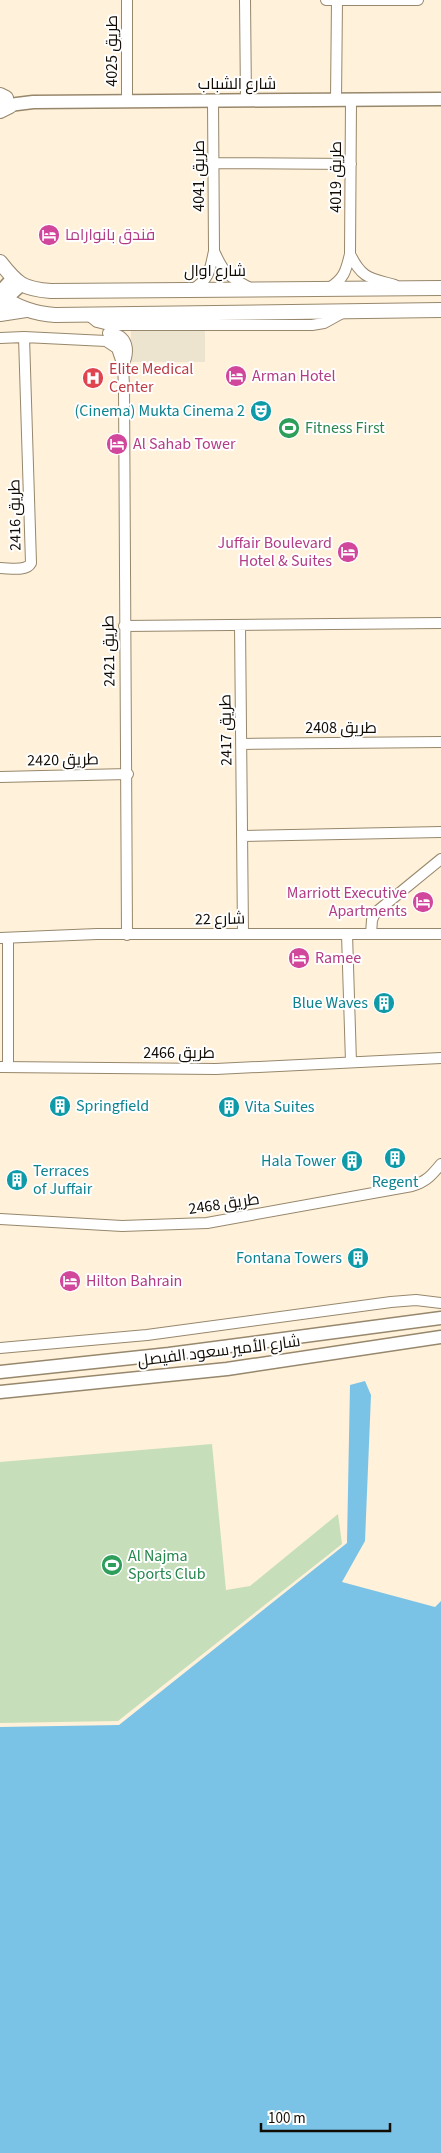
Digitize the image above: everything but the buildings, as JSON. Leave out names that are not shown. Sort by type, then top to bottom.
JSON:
[{"type":"main road","points":[[0,262],[17,281]]},
{"type":"main road","name":"شارع اوال","points":[[17,281],[30,289],[51,291],[441,288]]},
{"type":"main road","points":[[1,297],[41,314],[441,310]]},
{"type":"main road","points":[[0,314],[28,310]]},
{"type":"street","name":"طريق 4025","points":[[127,0],[127,101]]},
{"type":"street","points":[[245,0],[246,100]]},
{"type":"street","points":[[326,0],[418,0]]},
{"type":"street","points":[[336,100],[337,0]]},
{"type":"street","name":"شارع الشباب","points":[[3,102],[441,99]]},
{"type":"street","name":"طريق 4019","points":[[328,288],[339,282],[344,275],[350,254],[351,100]]},
{"type":"street","name":"طريق 4041","points":[[192,289],[203,283],[209,272],[214,251],[213,101]]},
{"type":"street","points":[[214,164],[351,164]]},
{"type":"street","name":"طريق 4041","points":[[214,251],[228,276],[250,289]]},
{"type":"street","points":[[350,254],[358,269],[366,276],[406,288]]},
{"type":"street","points":[[1,297],[17,281]]},
{"type":"street","name":"طريق 2421","points":[[82,338],[111,329],[312,325],[324,323],[345,311]]},
{"type":"street","name":"طريق 2421","points":[[87,314],[120,335],[128,346],[123,366]]},
{"type":"street","name":"طريق 2421","points":[[111,329],[123,366],[124,626],[128,774],[127,935]]},
{"type":"street","name":"طريق 2416","points":[[0,568],[24,568],[29,567],[31,563],[24,337]]},
{"type":"street","name":"طريق 2421","points":[[0,338],[82,338],[106,341],[118,349]]},
{"type":"street","points":[[124,626],[441,623]]},
{"type":"street","name":"طريق 2417","points":[[240,625],[242,933]]},
{"type":"street","name":"طريق 2408","points":[[241,744],[441,742]]},
{"type":"street","name":"طريق 2420","points":[[0,777],[128,774]]},
{"type":"street","points":[[242,836],[441,832]]},
{"type":"street","points":[[371,934],[372,920],[375,913],[441,859]]},
{"type":"street","name":"شارع 22","points":[[4,938],[242,933],[441,934]]},
{"type":"street","points":[[347,934],[351,1062]]},
{"type":"street","name":"طريق 2466","points":[[4,938],[4,1067],[216,1069],[441,1058]]},
{"type":"street","name":"طريق 2468","points":[[0,1219],[122,1226],[207,1223],[424,1183],[441,1164]]},
{"type":"street","points":[[0,1348],[147,1335],[404,1301],[425,1300],[441,1303]]},
{"type":"street","name":"شارع الأمير سعود الفيصل","points":[[0,1372],[169,1354],[441,1318]]},
{"type":"street","name":"شارع الأمير سعود الفيصل","points":[[0,1392],[227,1368],[441,1337]]},
{"type":"shaded area","points":[[131,317],[205,317],[205,362],[131,362]]},
{"type":"green space","name":"Al Najma Sports Club","points":[[212,1444],[226,1590],[250,1586],[338,1514],[342,1544],[118,1721],[0,1723],[0,1462]]},
{"type":"water","points":[[365,1381],[371,1395],[365,1541],[342,1582],[435,1607],[441,1601],[441,2153],[0,2153],[0,1727],[119,1725],[347,1543],[350,1385]]},
{"type":"place","name":"فندق بانواراما","points":[[49,235]]},
{"type":"place","name":"Arman Hotel","points":[[236,376]]},
{"type":"place","name":"Elite Medical Center","points":[[93,378]]},
{"type":"place","name":"(Cinema) Mukta Cinema 2","points":[[261,411]]},
{"type":"place","name":"Fitness First","points":[[289,428]]},
{"type":"place","name":"Al Sahab Tower","points":[[117,444]]},
{"type":"place","name":"Juffair Boulevard Hotel & Suites","points":[[348,552]]},
{"type":"place","name":"Marriott Executive Apartments","points":[[423,902]]},
{"type":"place","name":"Ramee","points":[[299,958]]},
{"type":"place","name":"Blue Waves","points":[[384,1003]]},
{"type":"place","name":"Springfield","points":[[60,1106]]},
{"type":"place","name":"Vita Suites","points":[[229,1107]]},
{"type":"place","name":"Regent","points":[[395,1158]]},
{"type":"place","name":"Hala Tower","points":[[352,1161]]},
{"type":"place","name":"Terraces of Juffair","points":[[17,1180]]},
{"type":"place","name":"Fontana Towers","points":[[358,1258]]},
{"type":"place","name":"Hilton Bahrain","points":[[70,1281]]},
{"type":"place","name":"Al Najma Sports Club","points":[[112,1565]]}]
